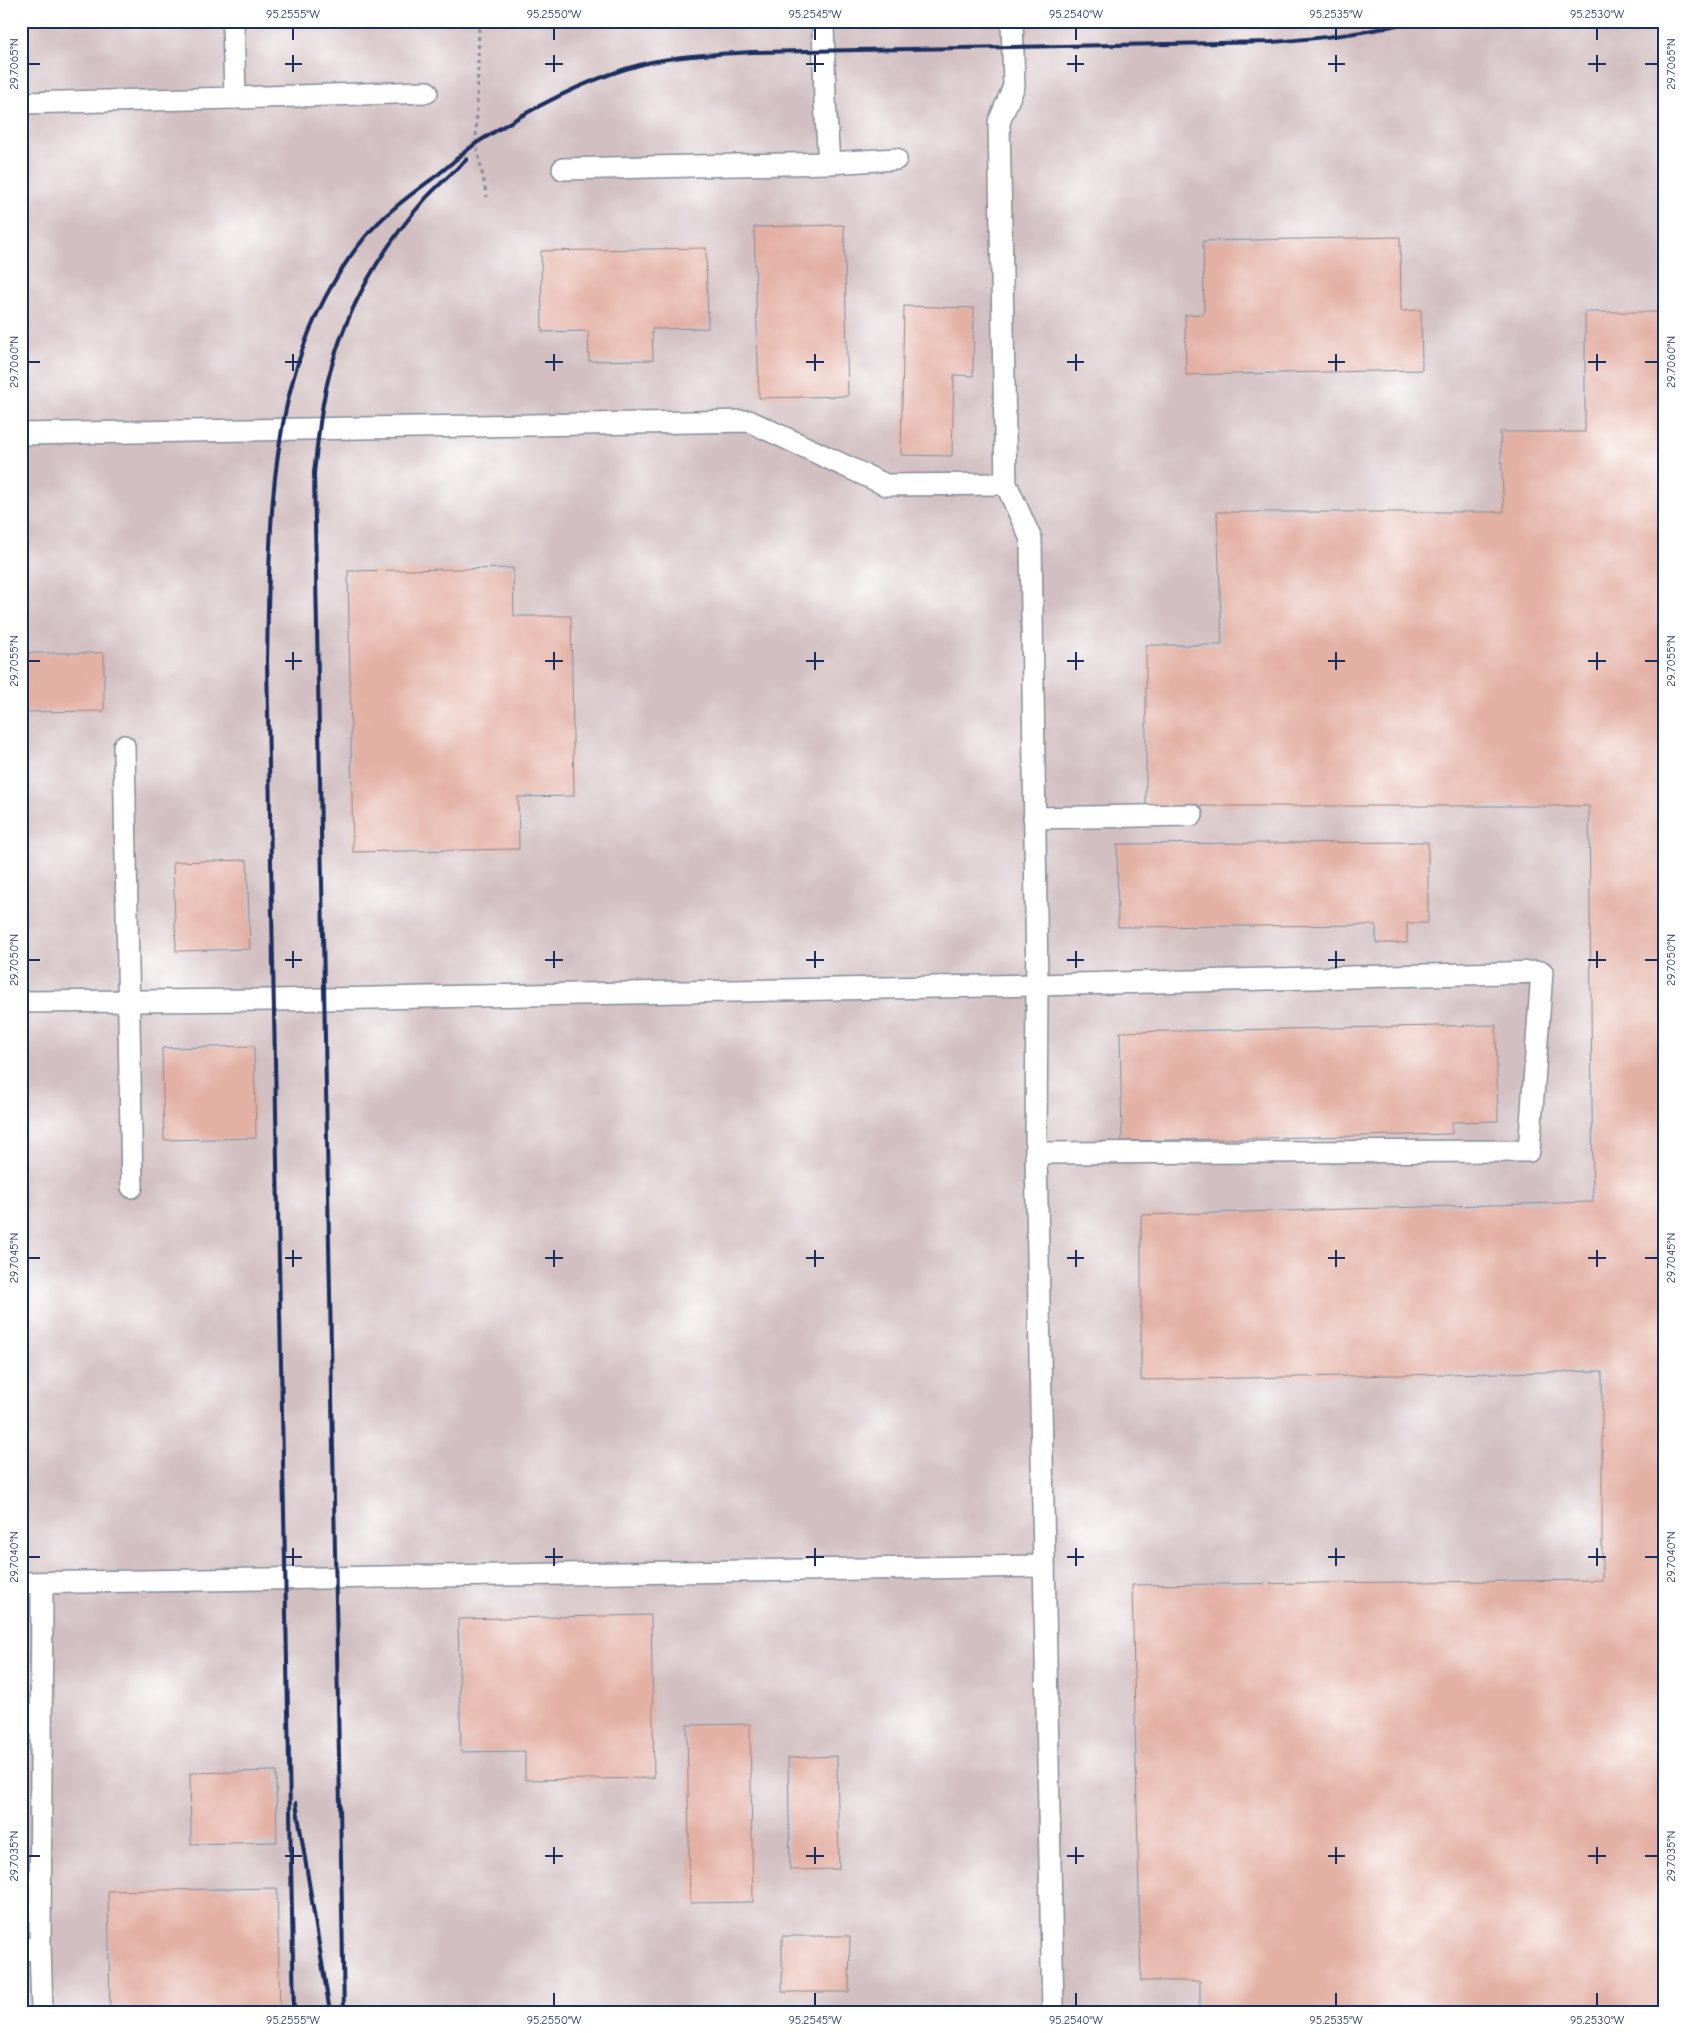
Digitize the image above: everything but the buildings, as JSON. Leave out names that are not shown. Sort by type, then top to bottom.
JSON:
[{"type":"lane","points":[[233,21],[235,98]]},
{"type":"lane","points":[[823,21],[829,163]]},
{"type":"lane","points":[[1012,21],[1014,86],[999,122],[1006,484],[1031,539],[1037,985],[1036,1152],[1053,2012]]},
{"type":"lane","points":[[21,103],[427,92]]},
{"type":"lane","points":[[563,169],[829,163],[896,159]]},
{"type":"lane","points":[[21,434],[749,421],[886,485],[1006,484]]},
{"type":"lane","points":[[124,746],[132,1187]]},
{"type":"lane","points":[[1034,818],[1192,815]]},
{"type":"lane","points":[[21,1002],[282,1000],[1037,985],[1542,972],[1529,1151],[1036,1152]]},
{"type":"lane","points":[[42,2012],[31,1949],[32,1583],[1044,1566]]},
{"type":"path","points":[[479,28],[476,143],[487,197]]},
{"type":"shaded area","points":[[21,21],[1664,21],[1664,2012],[21,2012]]},
{"type":"railway","points":[[294,2012],[267,662],[268,587],[275,475],[287,402],[309,331],[334,281],[355,250],[382,219],[478,142],[517,118],[578,87],[621,70],[643,64],[711,54],[753,52],[1272,42],[1360,32],[1412,21]]},
{"type":"railway","points":[[344,2012],[314,473],[327,384],[337,348],[356,302],[381,258],[410,217],[426,198],[467,159]]},
{"type":"railway","points":[[296,1803],[330,2012]]}]
